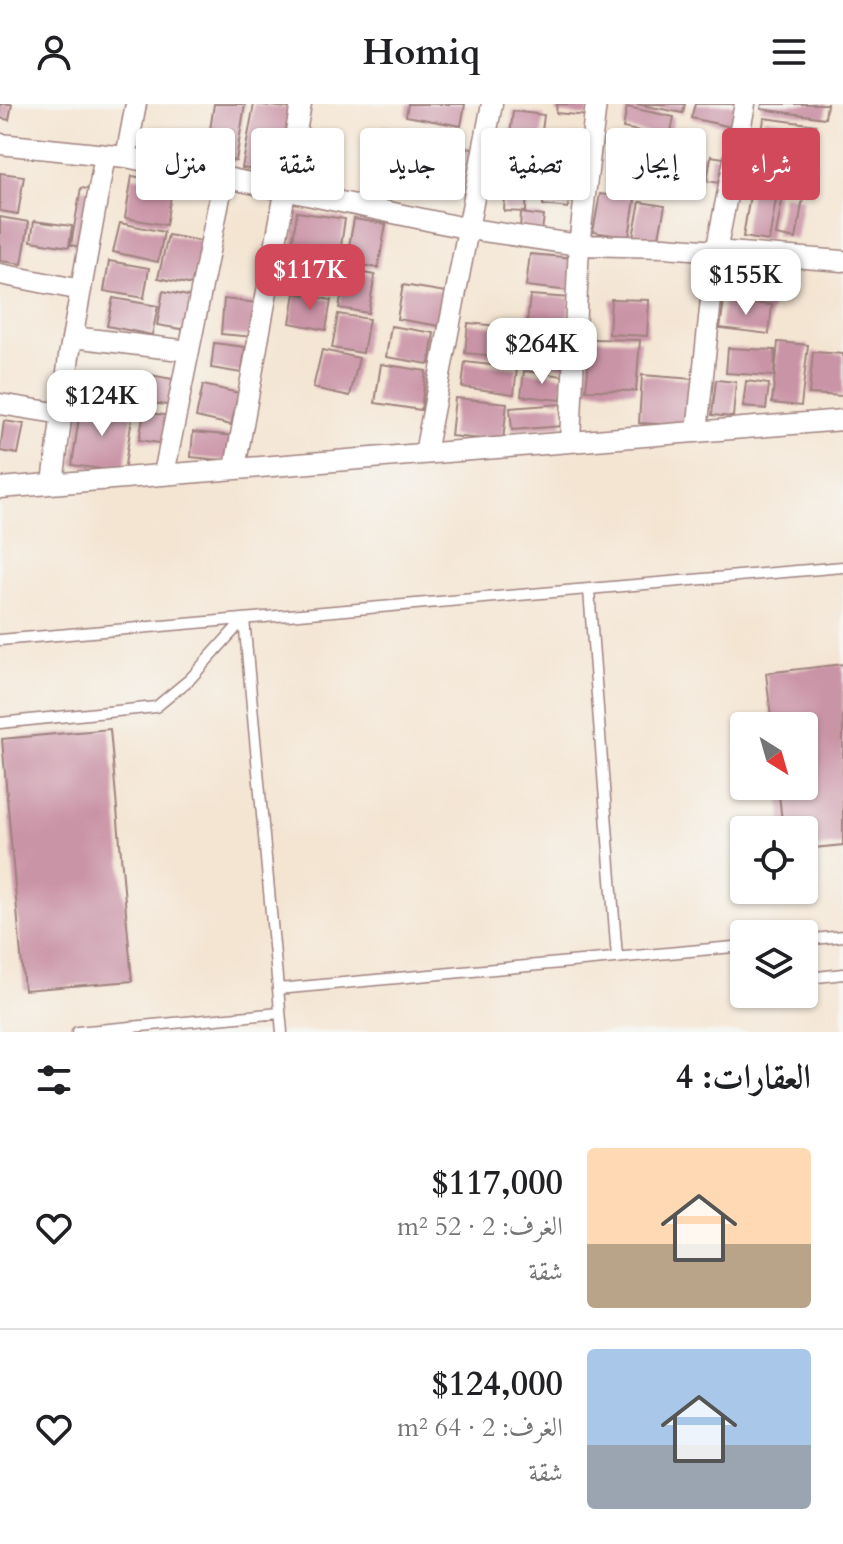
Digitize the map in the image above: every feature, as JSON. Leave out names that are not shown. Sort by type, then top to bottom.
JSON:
[{"type":"street","points":[[126,157],[136,104]]},
{"type":"street","points":[[297,128],[301,104]]},
{"type":"street","points":[[425,453],[492,104]]},
{"type":"street","points":[[570,441],[579,245],[596,104]]},
{"type":"street","points":[[697,432],[716,252],[745,104]]},
{"type":"street","points":[[0,144],[136,159]]},
{"type":"street","points":[[53,483],[73,337],[105,155]]},
{"type":"street","points":[[164,474],[219,200]]},
{"type":"street","points":[[235,468],[285,200]]},
{"type":"street","points":[[337,200],[470,229],[579,245],[665,247],[843,261]]},
{"type":"street","points":[[0,274],[81,290]]},
{"type":"street","points":[[73,337],[189,351]]},
{"type":"street","points":[[0,404],[62,414]]},
{"type":"street","points":[[0,488],[843,420]]},
{"type":"lane","points":[[0,640],[843,567]]},
{"type":"lane","points":[[589,590],[617,958]]},
{"type":"lane","points":[[0,723],[156,707],[190,679],[244,619]]},
{"type":"lane","points":[[244,619],[282,1032]]},
{"type":"lane","points":[[818,939],[843,936]]},
{"type":"lane","points":[[278,989],[730,947]]},
{"type":"lane","points":[[818,977],[843,974]]},
{"type":"lane","points":[[77,1032],[280,1013]]},
{"type":"building","points":[[0,104],[12,104],[9,120],[0,118]]},
{"type":"building","points":[[214,104],[245,104],[236,161],[235,128],[210,128]]},
{"type":"building","points":[[254,104],[296,109],[293,128],[251,128],[251,170],[242,168]]},
{"type":"building","points":[[408,104],[465,104],[461,126],[406,116]]},
{"type":"building","points":[[557,104],[589,104],[588,116],[556,113]]},
{"type":"building","points":[[636,104],[685,104],[683,113]]},
{"type":"building","points":[[695,104],[736,104],[731,127],[691,118]]},
{"type":"building","points":[[762,104],[827,104],[825,118],[761,109]]},
{"type":"building","points":[[627,107],[674,117],[672,128],[623,128]]},
{"type":"building","points":[[513,111],[544,115],[542,128],[511,128]]},
{"type":"building","points":[[764,118],[816,125],[816,128],[763,128]]},
{"type":"building","points":[[465,147],[473,148],[465,194]]},
{"type":"building","points":[[711,156],[722,158],[722,183],[707,181]]},
{"type":"building","points":[[0,173],[24,176],[18,214],[0,211]]},
{"type":"building","points":[[132,176],[136,177],[136,200],[170,200],[166,225],[125,218]]},
{"type":"building","points":[[81,188],[94,190],[84,248],[71,245]]},
{"type":"building","points":[[600,194],[606,195],[606,200],[635,200],[629,237],[593,232]]},
{"type":"building","points":[[505,200],[526,200],[526,212],[504,211]]},
{"type":"building","points":[[543,200],[569,200],[568,208],[543,205]]},
{"type":"building","points":[[749,200],[776,200],[769,241],[743,237]]},
{"type":"building","points":[[782,200],[803,200],[796,239],[776,235]]},
{"type":"building","points":[[640,202],[665,206],[658,242],[633,237]]},
{"type":"building","points":[[297,212],[345,219],[340,253],[292,247]]},
{"type":"building","points":[[521,213],[544,216],[542,231],[520,229]]},
{"type":"building","points":[[0,217],[29,222],[22,264],[0,261]]},
{"type":"building","points":[[354,219],[386,224],[378,268],[346,262]]},
{"type":"building","points":[[34,221],[72,226],[69,247],[31,241]]},
{"type":"building","points":[[120,223],[164,232],[158,262],[113,252]]},
{"type":"building","points":[[168,235],[202,241],[193,285],[158,278]]},
{"type":"building","points":[[293,254],[340,262],[334,292],[288,284]]},
{"type":"building","points":[[530,254],[574,258],[570,291],[526,286]]},
{"type":"building","points":[[729,260],[775,264],[772,297],[726,293]]},
{"type":"building","points":[[109,261],[149,268],[144,298],[104,291]]},
{"type":"building","points":[[346,270],[375,275],[368,313],[339,308]]},
{"type":"building","points":[[403,285],[446,292],[440,326],[397,319]]},
{"type":"building","points":[[163,291],[193,297],[187,330],[157,325]]},
{"type":"building","points":[[295,293],[331,300],[326,330],[290,323]]},
{"type":"building","points":[[530,295],[570,298],[567,329],[527,325]]},
{"type":"building","points":[[113,298],[158,306],[152,335],[107,326]]},
{"type":"building","points":[[224,299],[257,303],[254,337],[221,334]]},
{"type":"building","points":[[611,299],[649,300],[647,336],[609,334]]},
{"type":"building","points":[[724,300],[772,305],[769,334],[720,328]]},
{"type":"building","points":[[338,314],[369,319],[363,353],[332,348]]},
{"type":"building","points":[[468,323],[519,328],[517,358],[465,353]]},
{"type":"building","points":[[391,326],[434,333],[429,364],[386,357]]},
{"type":"building","points":[[528,334],[570,339],[567,367],[524,362]]},
{"type":"building","points":[[591,339],[640,340],[636,391],[586,390]]},
{"type":"building","points":[[778,342],[808,345],[801,406],[772,403]]},
{"type":"building","points":[[214,343],[245,347],[242,373],[211,368]]},
{"type":"building","points":[[728,348],[775,350],[774,376],[726,373]]},
{"type":"building","points":[[322,350],[359,358],[350,396],[313,388]]},
{"type":"building","points":[[813,352],[843,354],[843,396],[809,394]]},
{"type":"building","points":[[465,362],[517,368],[514,394],[462,387]]},
{"type":"building","points":[[381,364],[426,371],[421,410],[375,403]]},
{"type":"building","points":[[524,371],[564,376],[561,400],[521,396]]},
{"type":"building","points":[[90,374],[132,380],[128,406],[86,400]]},
{"type":"building","points":[[150,375],[178,380],[174,406],[145,402]]},
{"type":"building","points":[[642,375],[693,379],[690,426],[639,423]]},
{"type":"building","points":[[716,380],[736,382],[733,417],[712,415]]},
{"type":"building","points":[[746,381],[769,384],[766,409],[743,407]]},
{"type":"building","points":[[203,385],[239,393],[231,425],[196,417]]},
{"type":"building","points":[[455,398],[507,403],[503,441],[451,436]]},
{"type":"building","points":[[81,404],[133,411],[124,472],[72,465]]},
{"type":"building","points":[[561,404],[562,426],[512,430],[510,408]]},
{"type":"building","points":[[144,412],[170,416],[166,444],[139,440]]},
{"type":"building","points":[[4,421],[24,424],[18,454],[0,451]]},
{"type":"building","points":[[193,432],[235,436],[232,461],[191,457]]},
{"type":"building","points":[[843,664],[843,845],[818,848],[818,816],[781,816],[780,800],[818,800],[818,712],[770,712],[766,673]]},
{"type":"building","points":[[110,729],[132,981],[24,990],[2,739]]}]
